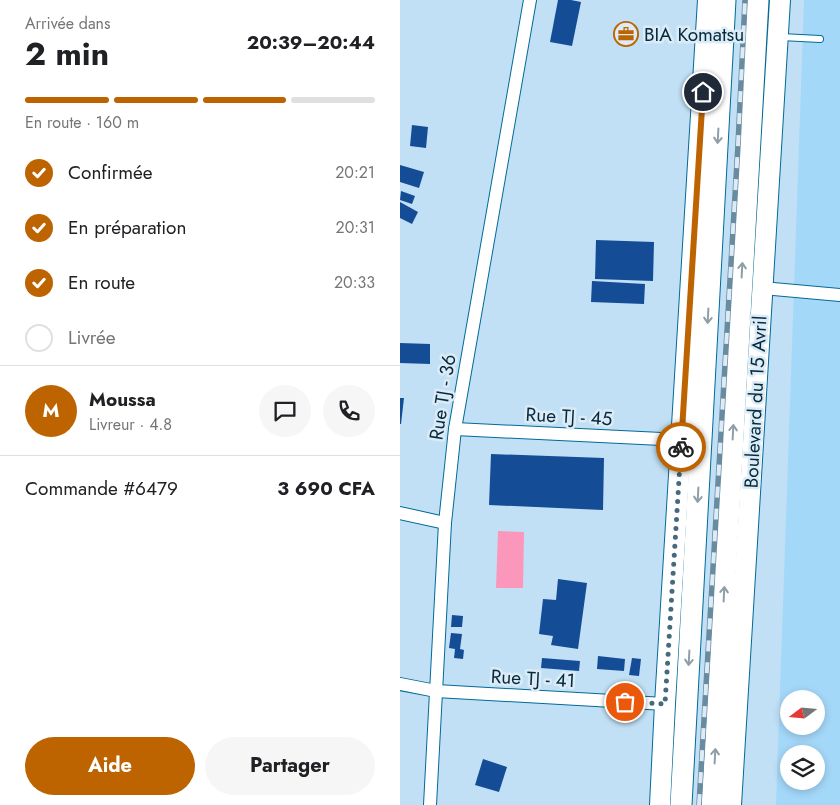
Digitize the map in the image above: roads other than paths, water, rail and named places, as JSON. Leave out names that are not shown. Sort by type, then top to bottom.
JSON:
[{"type":"highway","points":[[681,805],[725,0]]},
{"type":"highway","name":"Boulevard du 15 Avril","points":[[712,805],[758,0]]},
{"type":"main road","points":[[660,805],[708,0]]},
{"type":"main road","name":"Boulevard du 15 Avril","points":[[731,805],[780,0]]},
{"type":"street","name":"Rue TJ - 36","points":[[430,805],[445,524],[455,430],[530,0]]},
{"type":"street","points":[[762,288],[840,295]]},
{"type":"street","name":"Rue TJ - 45","points":[[455,430],[682,440]]},
{"type":"street","points":[[400,513],[445,524]]},
{"type":"street","name":"Rue TJ - 41","points":[[400,684],[436,691],[665,704]]},
{"type":"lane","points":[[777,37],[820,39]]},
{"type":"railway","points":[[699,805],[745,0]]},
{"type":"place","name":"BIA Komatsu","points":[[626,34]]}]
